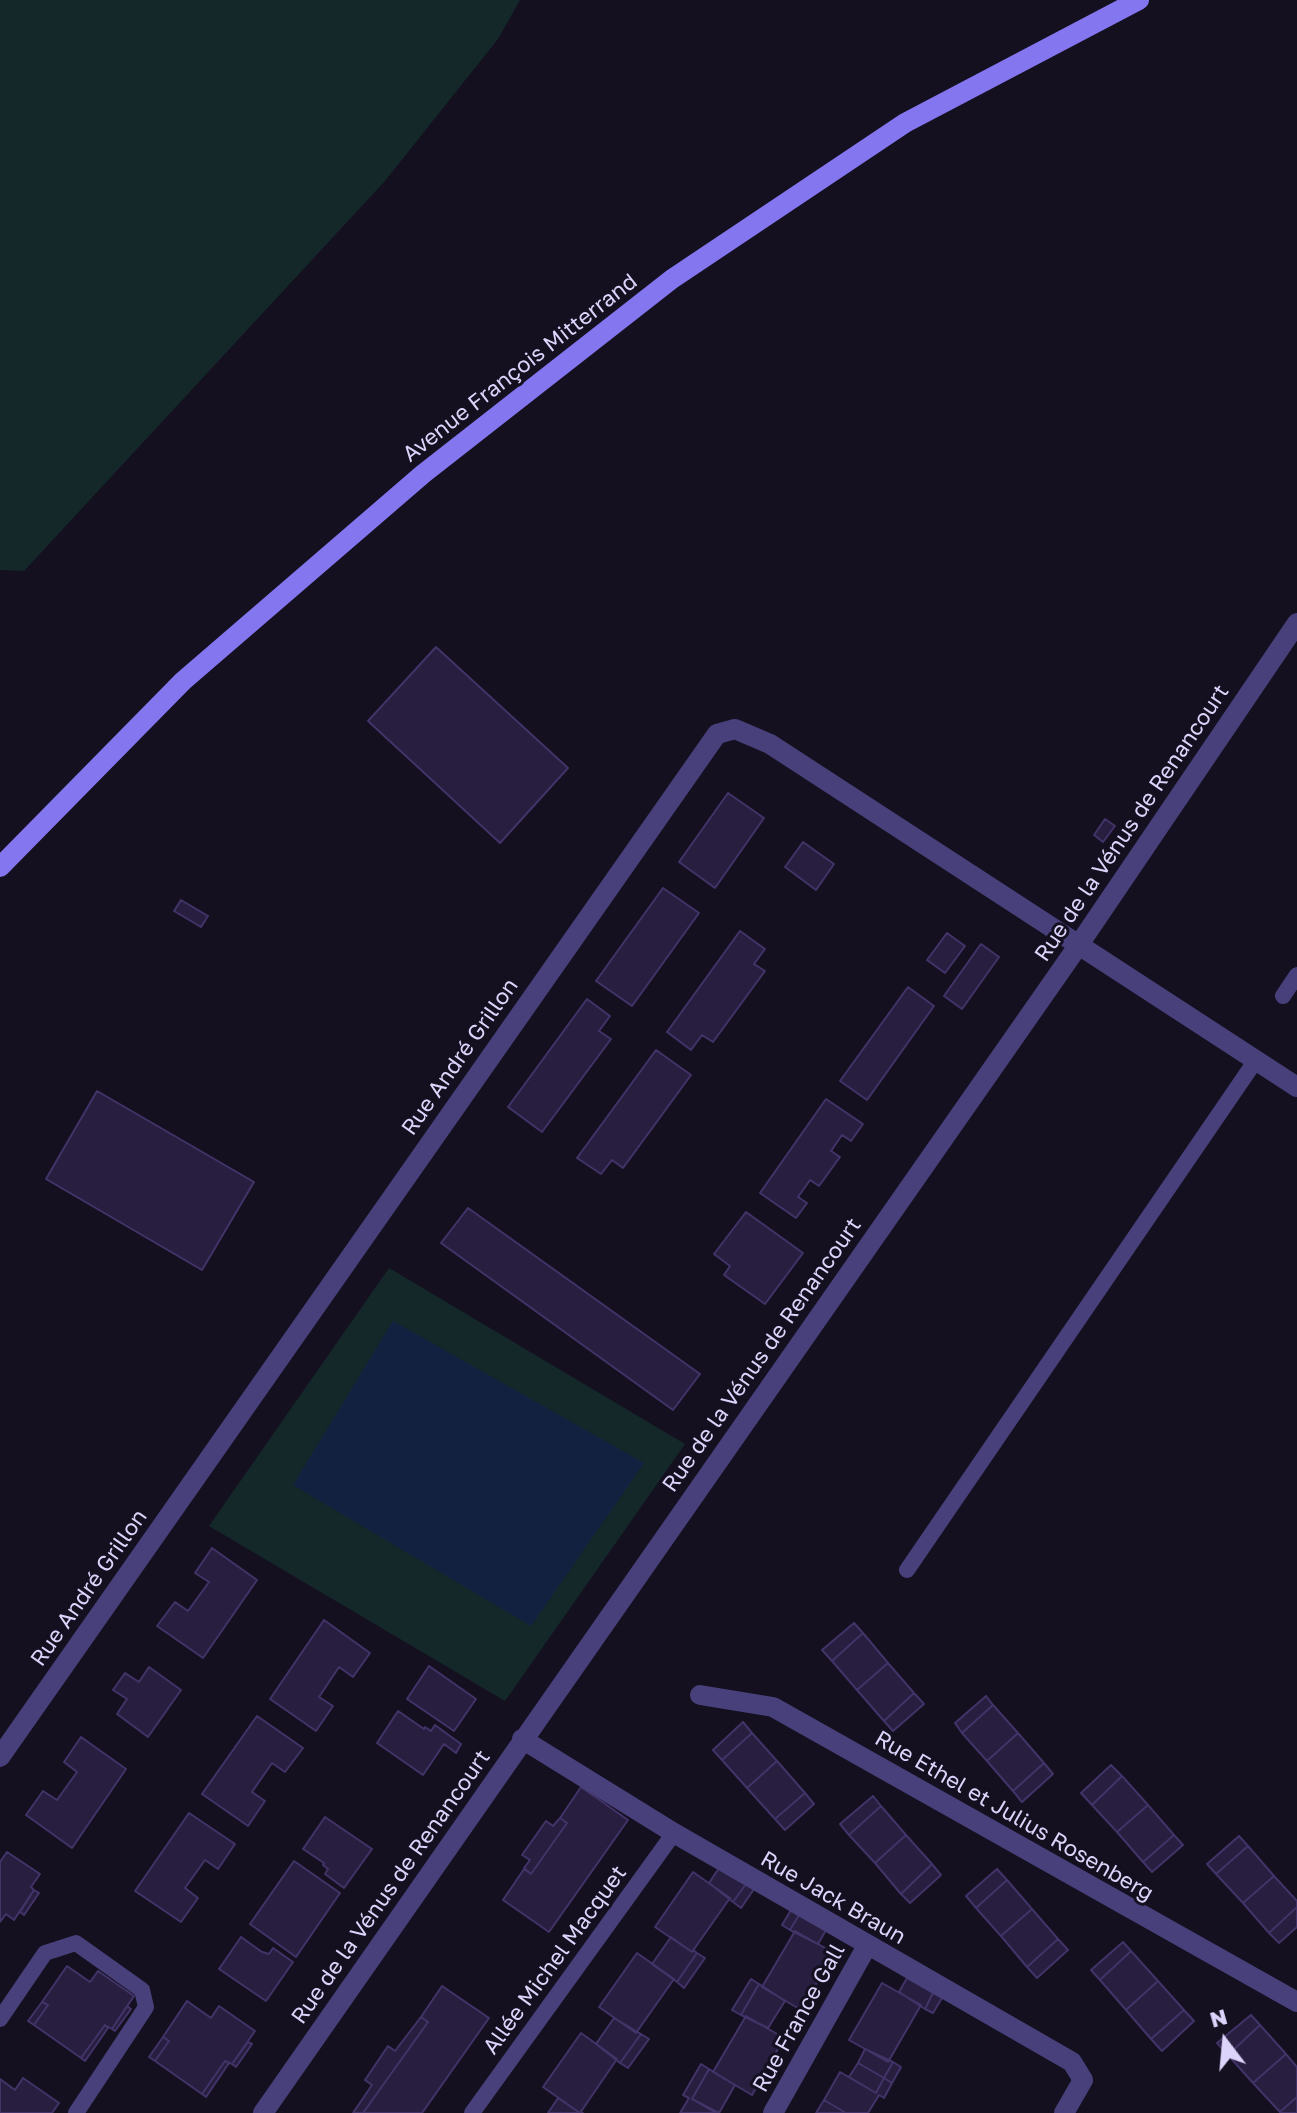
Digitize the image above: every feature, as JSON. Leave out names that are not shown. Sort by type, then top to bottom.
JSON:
[{"type":"main road","name":"Avenue François Mitterrand","points":[[0,867],[183,681],[423,474],[672,279],[905,123],[1139,0]]},
{"type":"street","name":"Rue de la Vénus de Renancourt","points":[[263,2113],[1078,946],[1297,623]]},
{"type":"street","name":"Rue André Grillon","points":[[0,1757],[717,734],[735,729],[770,744],[1297,1087]]},
{"type":"street","name":"Rue Ethel et Julius Rosenberg","points":[[700,1695],[773,1707],[1297,2002]]},
{"type":"street","name":"Rue Jack Braun","points":[[522,1739],[674,1833],[1072,2062],[1083,2080],[1064,2113]]},
{"type":"street","name":"Rue France Gall","points":[[773,2113],[867,1946]]},
{"type":"lane","points":[[1283,996],[1297,975]]},
{"type":"lane","points":[[907,1570],[1256,1060]]},
{"type":"lane","name":"Allée Michel Macquet","points":[[472,2113],[674,1833]]},
{"type":"lane","points":[[0,2019],[45,1953],[76,1943],[142,1990],[146,2007],[76,2113]]},
{"type":"green space","points":[[0,0],[520,0],[498,39],[385,181],[24,571],[0,570]]},
{"type":"green space","points":[[389,1268],[685,1444],[505,1701],[209,1526]]},
{"type":"water","points":[[393,1321],[644,1463],[531,1626],[293,1485]]},
{"type":"building","points":[[436,647],[568,768],[500,843],[368,721]]},
{"type":"building","points":[[728,793],[764,818],[715,888],[679,862]]},
{"type":"building","points":[[1105,819],[1115,826],[1103,842],[1094,835]]},
{"type":"building","points":[[803,842],[834,864],[816,890],[785,867]]},
{"type":"building","points":[[663,888],[699,913],[632,1006],[596,981]]},
{"type":"building","points":[[181,900],[208,916],[201,927],[174,911]]},
{"type":"building","points":[[740,931],[765,949],[754,964],[765,971],[713,1042],[702,1035],[691,1050],[667,1032]]},
{"type":"building","points":[[947,933],[965,946],[945,973],[927,960]]},
{"type":"building","points":[[981,944],[999,957],[962,1009],[944,996]]},
{"type":"building","points":[[908,987],[934,1006],[867,1100],[840,1081]]},
{"type":"building","points":[[587,999],[610,1016],[599,1031],[611,1039],[542,1132],[508,1107]]},
{"type":"building","points":[[656,1050],[691,1075],[623,1168],[612,1160],[601,1174],[577,1158]]},
{"type":"building","points":[[97,1091],[254,1182],[202,1270],[46,1179]]},
{"type":"building","points":[[826,1099],[863,1124],[851,1141],[842,1135],[831,1151],[840,1157],[819,1186],[810,1180],[798,1197],[807,1203],[796,1218],[760,1193]]},
{"type":"building","points":[[468,1208],[700,1374],[673,1410],[441,1243]]},
{"type":"building","points":[[746,1212],[803,1253],[765,1304],[724,1275],[730,1266],[714,1254]]},
{"type":"building","points":[[212,1548],[257,1580],[203,1658],[157,1626],[175,1602],[188,1611],[209,1582],[195,1573]]},
{"type":"building","points":[[324,1620],[370,1653],[353,1677],[339,1667],[319,1697],[333,1706],[316,1731],[270,1699]]},
{"type":"building","points":[[854,1623],[863,1633],[832,1661],[822,1650]]},
{"type":"building","points":[[863,1633],[888,1663],[857,1690],[832,1661]]},
{"type":"building","points":[[888,1663],[914,1693],[884,1721],[857,1690]]},
{"type":"building","points":[[429,1666],[476,1699],[454,1731],[407,1699]]},
{"type":"building","points":[[149,1667],[181,1690],[148,1737],[117,1714],[127,1699],[113,1690],[125,1673],[139,1682]]},
{"type":"building","points":[[914,1693],[924,1704],[893,1731],[884,1721]]},
{"type":"building","points":[[986,1696],[993,1705],[962,1733],[955,1723]]},
{"type":"building","points":[[993,1705],[1018,1733],[987,1761],[962,1733]]},
{"type":"building","points":[[398,1711],[424,1729],[431,1731],[435,1725],[461,1744],[456,1753],[444,1744],[423,1775],[377,1743]]},
{"type":"building","points":[[257,1716],[303,1748],[285,1772],[272,1763],[252,1792],[265,1801],[248,1826],[202,1794]]},
{"type":"building","points":[[743,1722],[752,1733],[722,1760],[713,1750]]},
{"type":"building","points":[[752,1733],[777,1761],[747,1788],[722,1760]]},
{"type":"building","points":[[1018,1733],[1044,1763],[1013,1791],[987,1761]]},
{"type":"building","points":[[81,1737],[126,1769],[72,1848],[26,1815],[43,1791],[57,1800],[77,1772],[64,1762]]},
{"type":"building","points":[[777,1761],[805,1793],[775,1819],[747,1788]]},
{"type":"building","points":[[1044,1763],[1053,1774],[1022,1802],[1013,1791]]},
{"type":"building","points":[[1111,1765],[1122,1776],[1092,1805],[1081,1793]]},
{"type":"building","points":[[1122,1776],[1148,1805],[1117,1832],[1092,1805]]},
{"type":"building","points":[[581,1787],[628,1820],[549,1932],[503,1900],[524,1869],[531,1874],[567,1823],[560,1818]]},
{"type":"building","points":[[805,1793],[814,1804],[785,1830],[775,1819]]},
{"type":"building","points":[[873,1796],[881,1806],[849,1835],[840,1824]]},
{"type":"building","points":[[1148,1805],[1174,1835],[1143,1862],[1117,1832]]},
{"type":"building","points":[[881,1806],[906,1835],[875,1863],[849,1835]]},
{"type":"building","points":[[189,1813],[235,1844],[218,1869],[205,1860],[185,1888],[198,1898],[181,1922],[135,1891]]},
{"type":"building","points":[[325,1817],[372,1849],[344,1888],[325,1874],[328,1869],[324,1863],[303,1849]]},
{"type":"building","points":[[560,1818],[567,1823],[531,1874],[524,1868],[530,1860],[522,1855],[546,1821],[553,1826]]},
{"type":"building","points":[[906,1835],[932,1864],[901,1894],[875,1863]]},
{"type":"building","points":[[1174,1835],[1183,1845],[1152,1872],[1143,1862]]},
{"type":"building","points":[[1239,1836],[1248,1846],[1216,1874],[1207,1864]]},
{"type":"building","points":[[1248,1846],[1274,1876],[1243,1903],[1216,1874]]},
{"type":"building","points":[[7,1852],[40,1874],[31,1887],[34,1890],[14,1920],[6,1914],[0,1922],[0,1862]]},
{"type":"building","points":[[294,1861],[340,1893],[296,1957],[250,1924]]},
{"type":"building","points":[[932,1864],[941,1875],[910,1903],[901,1894]]},
{"type":"building","points":[[719,1868],[746,1884],[733,1902],[709,1883]]},
{"type":"building","points":[[997,1869],[1007,1880],[976,1908],[966,1896]]},
{"type":"building","points":[[693,1872],[730,1898],[692,1952],[655,1927]]},
{"type":"building","points":[[1274,1876],[1297,1901],[1297,1907],[1269,1933],[1243,1903]]},
{"type":"building","points":[[1007,1880],[1032,1909],[1001,1936],[976,1908]]},
{"type":"building","points":[[746,1884],[754,1889],[741,1908],[733,1902]]},
{"type":"building","points":[[34,1890],[39,1893],[24,1915],[20,1912]]},
{"type":"building","points":[[1297,1907],[1297,1927],[1279,1943],[1269,1933]]},
{"type":"building","points":[[1032,1909],[1058,1939],[1027,1967],[1001,1936]]},
{"type":"building","points":[[791,1910],[799,1915],[790,1930],[782,1925]]},
{"type":"building","points":[[799,1915],[826,1930],[818,1944],[790,1930]]},
{"type":"building","points":[[795,1931],[834,1953],[801,2010],[762,1987]]},
{"type":"building","points":[[241,1937],[262,1952],[269,1954],[273,1948],[293,1962],[266,2001],[219,1969]]},
{"type":"building","points":[[671,1937],[697,1953],[677,1982],[652,1964]]},
{"type":"building","points":[[1058,1939],[1068,1950],[1037,1978],[1027,1967]]},
{"type":"building","points":[[1123,1942],[1131,1951],[1100,1980],[1091,1970]]},
{"type":"building","points":[[1131,1951],[1158,1981],[1126,2010],[1100,1980]]},
{"type":"building","points":[[637,1953],[674,1979],[636,2033],[599,2007]]},
{"type":"building","points":[[697,1953],[705,1958],[684,1988],[677,1982]]},
{"type":"building","points":[[67,1966],[90,1982],[98,1971],[134,1996],[112,2029],[105,2025],[81,2058],[34,2025],[48,2005],[42,2002]]},
{"type":"building","points":[[907,1978],[933,1993],[925,2009],[899,1992]]},
{"type":"building","points":[[751,1979],[759,1984],[741,2015],[732,2010]]},
{"type":"building","points":[[1158,1981],[1184,2010],[1151,2039],[1126,2010]]},
{"type":"building","points":[[882,1983],[921,2005],[888,2062],[849,2040]]},
{"type":"building","points":[[759,1984],[785,2001],[768,2028],[741,2015]]},
{"type":"building","points":[[442,1986],[489,2018],[422,2113],[363,2113],[428,2022],[421,2017]]},
{"type":"building","points":[[933,1993],[942,1998],[933,2013],[925,2009]]},
{"type":"building","points":[[187,2001],[211,2018],[219,2006],[255,2031],[232,2064],[225,2061],[202,2094],[155,2061],[169,2041],[163,2037]]},
{"type":"building","points":[[42,2002],[48,2005],[34,2025],[28,2021]]},
{"type":"building","points":[[127,2006],[131,2009],[115,2031],[112,2029]]},
{"type":"building","points":[[1184,2010],[1194,2021],[1162,2051],[1151,2039]]},
{"type":"building","points":[[1251,2015],[1260,2025],[1228,2055],[1217,2043]]},
{"type":"building","points":[[746,2016],[784,2038],[752,2095],[713,2072]]},
{"type":"building","points":[[421,2017],[428,2022],[363,2113],[353,2113],[372,2085],[365,2080],[388,2046],[395,2051]]},
{"type":"building","points":[[614,2018],[641,2034],[620,2063],[596,2044]]},
{"type":"building","points":[[105,2025],[108,2028],[85,2061],[81,2058]]},
{"type":"building","points":[[1260,2025],[1286,2054],[1253,2083],[1228,2055]]},
{"type":"building","points":[[581,2033],[617,2059],[580,2113],[543,2087]]},
{"type":"building","points":[[641,2034],[649,2039],[628,2068],[620,2063]]},
{"type":"building","points":[[163,2037],[169,2041],[155,2061],[149,2057]]},
{"type":"building","points":[[248,2042],[252,2044],[236,2067],[232,2064]]},
{"type":"building","points":[[865,2049],[893,2062],[884,2078],[858,2063]]},
{"type":"building","points":[[1286,2054],[1297,2067],[1297,2097],[1280,2112],[1253,2083]]},
{"type":"building","points":[[225,2061],[229,2063],[206,2097],[202,2094]]},
{"type":"building","points":[[893,2062],[901,2067],[892,2083],[884,2078]]},
{"type":"building","points":[[858,2063],[884,2078],[876,2093],[849,2077]]},
{"type":"building","points":[[701,2064],[709,2069],[692,2099],[716,2113],[680,2113],[689,2098],[683,2095]]},
{"type":"building","points":[[709,2069],[735,2085],[719,2113],[692,2099]]},
{"type":"building","points":[[840,2072],[876,2093],[884,2078],[892,2083],[884,2098],[879,2095],[868,2113],[846,2113],[824,2100]]},
{"type":"building","points":[[23,2078],[59,2103],[52,2113],[0,2113],[0,2079],[15,2090]]},
{"type":"building","points":[[1297,2097],[1297,2113],[1280,2113],[1280,2112]]},
{"type":"building","points":[[558,2098],[580,2113],[548,2113]]},
{"type":"building","points":[[824,2100],[846,2113],[816,2113]]}]
